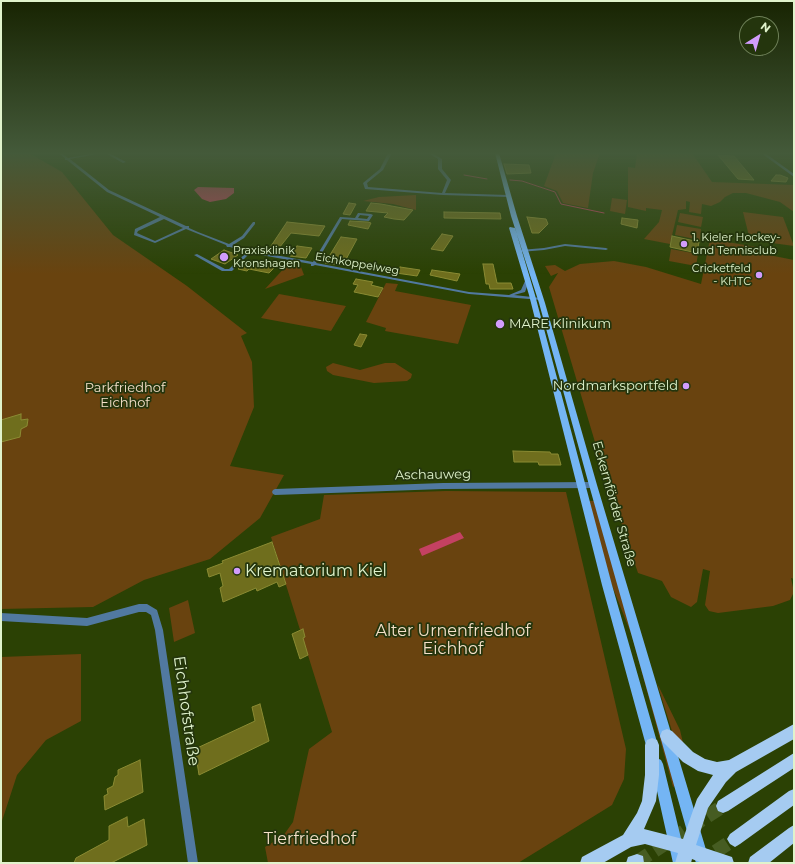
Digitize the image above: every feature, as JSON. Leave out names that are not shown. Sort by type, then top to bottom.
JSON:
[{"type":"highway","points":[[690,855],[693,830],[704,800],[714,786],[731,768],[794,731]]},
{"type":"highway","points":[[667,736],[688,757],[703,766],[731,768]]},
{"type":"highway","points":[[628,840],[642,818],[649,802],[652,775],[652,745]]},
{"type":"highway","points":[[723,806],[794,760]]},
{"type":"highway","points":[[735,839],[794,796]]},
{"type":"highway","points":[[756,863],[794,833]]},
{"type":"highway","points":[[588,863],[628,840],[646,836],[690,855],[726,863]]},
{"type":"main road","name":"Eckernförder Straße","points":[[506,196],[593,485],[693,830]]},
{"type":"main road","name":"Eckernförder Straße","points":[[522,250],[527,281],[536,297],[580,485],[652,745],[690,855],[680,863]]},
{"type":"street","name":"Eichkoppelweg","points":[[113,193],[228,246],[249,252],[469,293],[536,297]]},
{"type":"street","points":[[433,193],[506,196]]},
{"type":"street","points":[[164,217],[136,230],[135,234],[155,242],[188,227]]},
{"type":"street","points":[[313,265],[341,218],[356,219]]},
{"type":"street","points":[[228,246],[243,236],[254,223]]},
{"type":"street","points":[[522,250],[546,249],[565,245],[606,249]]},
{"type":"street","points":[[196,255],[224,270],[230,270],[249,252]]},
{"type":"street","points":[[516,294],[524,289],[527,281]]},
{"type":"street","name":"Eichkoppelweg","points":[[509,295],[516,294],[536,297]]},
{"type":"street","name":"Aschauweg","points":[[275,492],[443,486],[593,485]]},
{"type":"street","name":"Eichhofstraße","points":[[1,618],[87,622],[144,608],[152,611],[156,616],[193,863]]},
{"type":"green space","name":"Parkfriedhof Eichhof","points":[[1,193],[79,193],[113,235],[187,286],[247,333],[241,336],[252,362],[254,407],[230,466],[284,475],[260,518],[210,559],[144,580],[93,607],[1,609]]},
{"type":"green space","points":[[558,193],[590,193],[588,208],[563,203]]},
{"type":"green space","points":[[628,193],[732,193],[711,206],[702,204],[701,214],[689,212],[690,202],[686,201],[686,209],[678,210],[670,244],[644,239],[659,222],[662,210],[646,208],[646,211],[628,207]]},
{"type":"green space","points":[[747,193],[794,193],[794,212],[780,202]]},
{"type":"green space","points":[[416,195],[416,210],[393,204],[363,201],[379,197]]},
{"type":"green space","points":[[612,198],[627,200],[625,214],[610,211]]},
{"type":"green space","points":[[743,212],[783,217],[794,246],[750,240]]},
{"type":"green space","points":[[680,213],[703,217],[701,227],[678,222]]},
{"type":"green space","points":[[677,225],[701,229],[700,240],[675,235]]},
{"type":"green space","name":"Nordmarksportfeld","points":[[710,239],[768,249],[769,255],[794,260],[794,579],[791,578],[794,592],[790,600],[773,606],[718,613],[709,611],[705,605],[710,571],[703,569],[697,602],[691,607],[671,597],[662,581],[638,573],[600,459],[549,287],[558,273],[551,276],[545,266],[555,265],[565,271],[580,264],[614,261],[646,267],[701,284]]},
{"type":"green space","points":[[671,249],[698,254],[696,266],[669,261]]},
{"type":"green space","points":[[288,264],[301,267],[304,275],[265,289]]},
{"type":"green space","points":[[386,283],[398,284],[395,291],[471,305],[458,344],[385,331],[386,328],[366,322]]},
{"type":"green space","points":[[279,294],[346,306],[331,331],[261,318]]},
{"type":"green space","points":[[333,363],[360,370],[385,363],[395,363],[412,374],[411,378],[407,381],[374,383],[333,375],[327,371],[326,367]]},
{"type":"green space","name":"Alter Urnenfriedhof Eichhof","points":[[446,491],[566,492],[626,749],[624,779],[612,805],[518,863],[268,863],[265,847],[283,836],[293,822],[309,749],[332,732],[271,537],[320,519],[324,495]]},
{"type":"green space","points":[[589,501],[594,501],[676,785],[673,787],[632,636],[611,583]]},
{"type":"green space","points":[[188,600],[195,633],[174,642],[169,608]]},
{"type":"green space","points":[[81,654],[81,721],[46,740],[17,775],[1,824],[1,657]]},
{"type":"green space","points":[[657,683],[680,730],[684,747],[672,731]]},
{"type":"shaded area","points":[[197,193],[234,193],[226,199],[210,202],[202,199]]},
{"type":"shaded area","points":[[460,532],[464,538],[422,556],[419,549]]},
{"type":"building","points":[[349,203],[356,204],[350,215],[343,214]]},
{"type":"building","points":[[371,203],[413,210],[404,220],[394,219],[384,217],[388,213],[366,211]]},
{"type":"building","points":[[444,212],[500,213],[501,219],[444,218]]},
{"type":"building","points":[[527,217],[546,219],[548,224],[539,233],[532,233]]},
{"type":"building","points":[[622,218],[638,220],[637,228],[621,224]]},
{"type":"building","points":[[350,221],[371,223],[368,229],[348,225]]},
{"type":"building","points":[[287,222],[325,226],[319,236],[291,233],[275,253],[267,252]]},
{"type":"building","points":[[442,234],[453,236],[443,251],[431,249]]},
{"type":"building","name":"1. Kieler Hockey- und Tennisclub","points":[[672,236],[699,242],[697,253],[670,247]]},
{"type":"building","points":[[341,237],[357,239],[344,263],[341,263],[340,265],[325,263]]},
{"type":"building","points":[[297,246],[312,248],[306,258],[290,256]]},
{"type":"building","name":"Praxisklinik Kronshagen","points":[[224,250],[238,255],[225,264],[211,259]]},
{"type":"building","points":[[246,261],[274,268],[269,273],[249,269],[247,271],[238,269]]},
{"type":"building","points":[[483,264],[493,264],[497,283],[511,283],[513,289],[490,289],[489,284],[486,284]]},
{"type":"building","points":[[400,267],[420,270],[417,276],[396,273]]},
{"type":"building","points":[[432,270],[460,274],[457,281],[430,275]]},
{"type":"building","points":[[356,279],[373,282],[371,285],[383,288],[378,297],[354,292],[358,285],[353,284]]},
{"type":"building","points":[[360,334],[367,335],[361,347],[354,345]]},
{"type":"building","points":[[21,414],[21,420],[28,419],[27,426],[21,429],[20,437],[1,442],[1,420]]},
{"type":"building","points":[[513,451],[550,452],[551,454],[558,454],[561,465],[539,465],[538,462],[514,462]]},
{"type":"building","name":"Krematorium Kiel","points":[[272,542],[286,584],[279,587],[277,582],[257,591],[256,588],[223,602],[220,588],[223,586],[220,573],[209,577],[207,569],[223,563],[222,561]]},
{"type":"building","points":[[303,629],[305,637],[303,638],[308,655],[300,659],[292,634]]},
{"type":"building","points":[[260,704],[269,741],[199,775],[195,749],[255,721],[252,707]]},
{"type":"building","points":[[140,760],[143,792],[105,810],[104,796],[108,794],[107,789],[113,786],[115,777],[118,775],[118,770]]},
{"type":"building","points":[[127,817],[128,827],[144,819],[147,845],[111,863],[74,863],[76,858],[109,840],[109,826]]},
{"type":"waterway","points":[[556,193],[561,204],[604,213]]},
{"type":"tunnel","points":[[637,862],[723,806]]},
{"type":"tunnel","points":[[698,863],[735,839]]},
{"type":"place","name":"1. Kieler Hockey- und Tennisclub","points":[[684,244]]},
{"type":"place","name":"Praxisklinik Kronshagen","points":[[224,257]]},
{"type":"place","name":"Cricketfeld - KHTC","points":[[759,275]]},
{"type":"place","name":"MARE Klinikum","points":[[500,324]]},
{"type":"place","name":"Nordmarksportfeld","points":[[686,386]]},
{"type":"place","name":"Krematorium Kiel","points":[[237,571]]},
{"type":"park label","name":"Tierfriedhof","points":[[310,839]]}]
